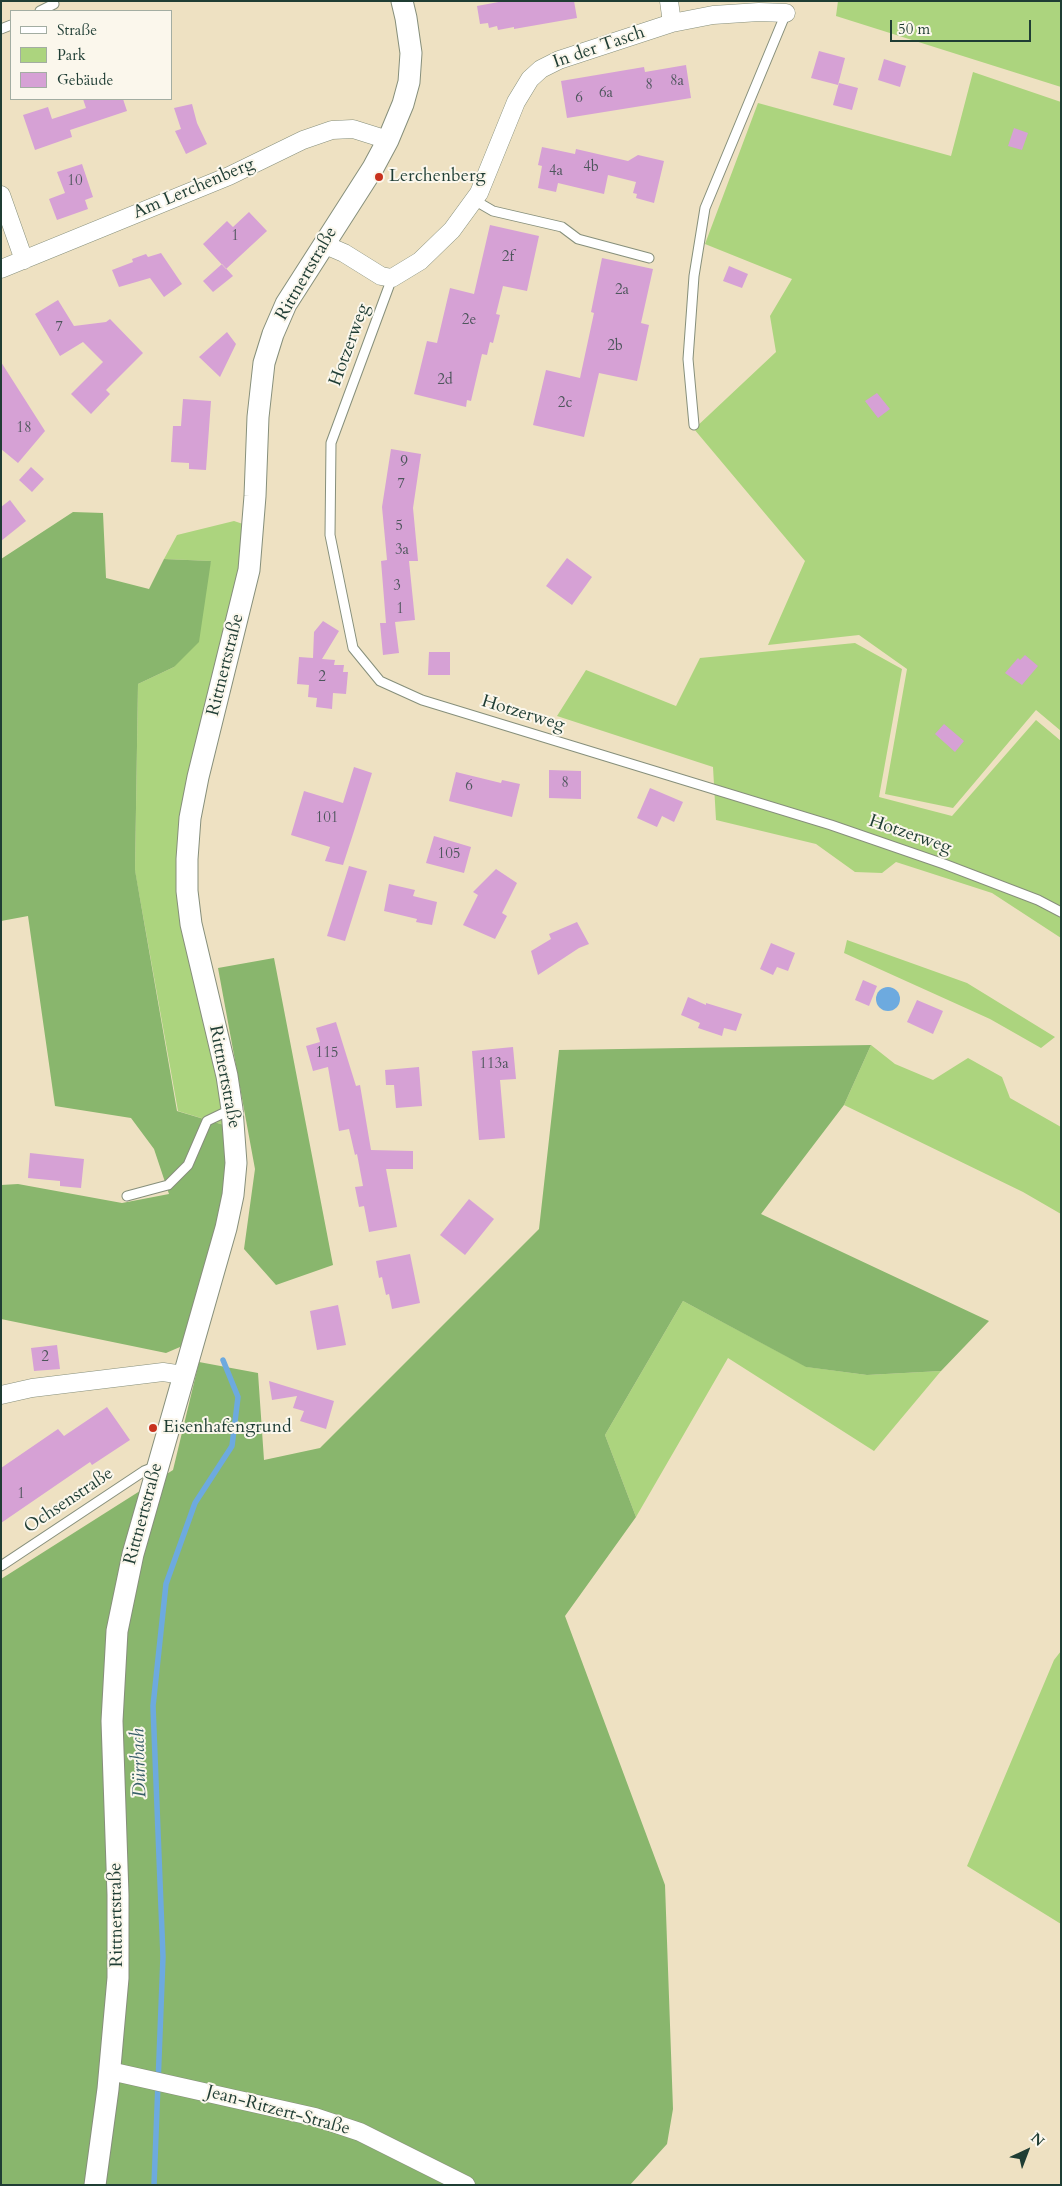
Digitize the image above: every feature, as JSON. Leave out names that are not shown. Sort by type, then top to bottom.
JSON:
[{"type":"street","name":"Rittnertstraße","points":[[95,2185],[110,2071],[118,1978],[118,1895],[112,1721],[114,1666],[122,1599],[157,1466],[215,1271],[233,1195],[236,1163],[232,1109],[227,1076],[191,924],[187,867],[190,818],[198,777],[249,570],[255,496],[260,388],[264,363],[273,334],[286,304],[388,140],[403,104],[411,68],[411,53],[402,1]]},
{"type":"street","points":[[669,1],[672,23]]},
{"type":"street","name":"In der Tasch","points":[[392,278],[420,261],[452,230],[479,194],[516,102],[530,79],[541,69],[559,60],[672,23],[713,15],[759,12],[786,13]]},
{"type":"street","name":"Am Lerchenberg","points":[[1,269],[229,176],[303,140],[332,130],[352,129],[388,140]]},
{"type":"street","points":[[1,195],[24,260]]},
{"type":"street","points":[[323,244],[344,253],[381,276],[392,278]]},
{"type":"street","points":[[1,1395],[32,1388],[163,1372],[183,1375]]},
{"type":"street","name":"Jean-Ritzert-Straße","points":[[110,2071],[140,2076],[315,2117],[351,2129],[466,2185]]},
{"type":"lane","points":[[42,10],[54,4]]},
{"type":"lane","points":[[694,425],[688,359],[694,276],[705,208],[786,13]]},
{"type":"lane","points":[[474,200],[493,211],[562,227],[578,238],[649,258]]},
{"type":"lane","name":"Hotzerweg","points":[[392,278],[331,442],[330,535],[351,639],[353,648],[380,681],[422,700],[831,825],[952,867],[1038,900],[1061,912]]},
{"type":"lane","points":[[128,1196],[168,1185],[188,1165],[207,1121],[232,1109]]},
{"type":"lane","name":"Ochsenstraße","points":[[1,1566],[144,1471],[157,1466]]},
{"type":"green space","points":[[838,1],[1061,1],[1061,87],[836,16]]},
{"type":"green space","points":[[973,72],[1061,102],[1061,731],[1036,710],[953,808],[885,794],[907,669],[859,635],[768,645],[805,561],[694,429],[776,352],[770,316],[792,279],[705,244],[758,103],[951,156]]},
{"type":"green space","points":[[73,512],[103,513],[106,578],[149,589],[164,559],[211,561],[199,642],[174,667],[138,684],[135,870],[177,1111],[224,1125],[227,1183],[187,1344],[166,1353],[1,1319],[1,1185],[18,1184],[122,1203],[169,1194],[154,1149],[131,1118],[55,1106],[28,916],[1,921],[1,559]]},
{"type":"green space","points":[[234,521],[243,524],[243,542],[234,595],[180,824],[224,1125],[178,1111],[135,871],[138,684],[174,667],[211,561],[164,559],[177,535]]},
{"type":"green space","points":[[855,643],[902,669],[879,797],[952,816],[1036,720],[1061,741],[1061,938],[992,893],[896,862],[882,873],[855,872],[816,844],[716,820],[713,767],[557,716],[586,670],[676,706],[700,658]]},
{"type":"green space","points":[[847,940],[967,983],[1055,1037],[1041,1048],[990,1019],[844,953]]},
{"type":"green space","points":[[274,958],[333,1265],[276,1285],[244,1249],[255,1169],[218,968]]},
{"type":"green space","points":[[871,1045],[895,1064],[933,1080],[968,1058],[1002,1077],[1010,1098],[1061,1127],[1061,1214],[1023,1192],[844,1105]]},
{"type":"green space","points":[[871,1045],[844,1105],[761,1214],[989,1321],[941,1371],[867,1375],[806,1367],[683,1301],[605,1435],[636,1517],[565,1616],[665,1885],[673,2109],[667,2144],[630,2185],[1,2185],[1,1579],[173,1470],[199,1362],[258,1373],[264,1460],[320,1448],[539,1229],[559,1050]]},
{"type":"green space","points":[[683,1301],[807,1367],[867,1375],[941,1371],[874,1451],[728,1358],[636,1517],[605,1435]]},
{"type":"green space","points":[[1061,1651],[1061,1924],[967,1866],[1054,1660]]},
{"type":"water","points":[[883,987],[893,987],[900,994],[900,1004],[893,1011],[883,1011],[876,1004],[876,994]]},
{"type":"building","points":[[504,1],[574,1],[577,18],[498,30],[497,26],[489,28],[488,23],[480,24],[477,6]]},
{"type":"building","points":[[819,51],[845,58],[838,85],[811,78]]},
{"type":"building","points":[[884,59],[906,66],[900,87],[878,80]]},
{"type":"building","points":[[686,65],[691,98],[567,118],[561,81],[644,67],[645,72]]},
{"type":"building","points":[[839,83],[858,88],[852,110],[833,105]]},
{"type":"building","points":[[83,100],[123,100],[127,111],[70,130],[72,137],[35,150],[23,115],[48,107],[52,119],[86,108]]},
{"type":"building","points":[[192,104],[197,123],[207,144],[186,154],[175,131],[181,129],[174,108]]},
{"type":"building","points":[[1014,128],[1028,133],[1022,150],[1008,146]]},
{"type":"building","points":[[542,147],[575,154],[576,149],[628,161],[638,155],[664,161],[654,203],[636,198],[637,194],[633,193],[636,182],[608,175],[604,194],[558,183],[556,192],[538,188],[542,166],[538,165]]},
{"type":"building","points":[[82,164],[93,197],[85,200],[88,209],[57,220],[49,199],[65,193],[57,172]]},
{"type":"building","points":[[249,212],[267,231],[226,269],[203,244],[227,221],[233,227]]},
{"type":"building","points":[[490,225],[539,236],[527,291],[503,286],[496,314],[500,315],[493,343],[490,342],[487,355],[482,354],[471,401],[467,400],[466,407],[414,394],[427,341],[437,343],[450,288],[474,294]]},
{"type":"building","points":[[161,253],[182,284],[164,297],[150,278],[119,287],[112,270],[133,262],[132,259],[146,254],[148,257]]},
{"type":"building","points":[[602,258],[653,269],[641,323],[649,325],[637,381],[599,373],[584,437],[533,425],[546,370],[580,378],[594,313],[591,312]]},
{"type":"building","points":[[222,264],[233,276],[213,292],[203,281]]},
{"type":"building","points":[[729,266],[748,274],[742,288],[723,281]]},
{"type":"building","points":[[58,300],[74,326],[106,322],[110,319],[143,353],[106,390],[110,394],[91,414],[71,394],[103,362],[83,342],[60,356],[35,314]]},
{"type":"building","points":[[227,332],[236,344],[220,377],[199,357]]},
{"type":"building","points":[[1,362],[45,431],[18,463],[1,449]]},
{"type":"building","points":[[877,393],[890,409],[878,418],[865,401]]},
{"type":"building","points":[[183,399],[211,401],[206,470],[189,469],[189,463],[171,462],[173,426],[181,426]]},
{"type":"building","points":[[391,449],[421,454],[413,508],[418,561],[409,561],[415,620],[395,622],[399,653],[383,655],[380,623],[386,623],[381,561],[387,560],[382,507]]},
{"type":"building","points":[[31,467],[44,479],[32,492],[19,480]]},
{"type":"building","points":[[10,500],[26,521],[1,541],[1,507]]},
{"type":"building","points":[[567,558],[592,577],[572,605],[546,586]]},
{"type":"building","points":[[323,621],[339,631],[322,659],[335,660],[334,665],[344,665],[343,672],[348,672],[346,694],[333,693],[332,709],[316,707],[317,698],[308,697],[309,685],[297,684],[299,657],[313,658],[314,632]]},
{"type":"building","points":[[429,652],[450,652],[450,675],[428,675]]},
{"type":"building","points":[[1025,655],[1038,666],[1022,685],[1005,673],[1018,658],[1020,660]]},
{"type":"building","points":[[944,724],[964,741],[955,752],[935,734]]},
{"type":"building","points":[[354,767],[372,773],[343,865],[325,861],[330,847],[291,835],[304,791],[343,803]]},
{"type":"building","points":[[549,770],[581,771],[581,799],[549,798]]},
{"type":"building","points":[[456,772],[501,783],[502,780],[520,784],[512,817],[449,801]]},
{"type":"building","points":[[650,788],[683,802],[674,822],[662,816],[657,827],[637,818]]},
{"type":"building","points":[[434,836],[471,847],[464,873],[426,863]]},
{"type":"building","points":[[349,866],[367,871],[345,941],[327,936]]},
{"type":"building","points":[[496,869],[517,883],[502,913],[507,916],[495,939],[463,925],[478,895],[473,892]]},
{"type":"building","points":[[389,884],[415,890],[413,896],[437,902],[432,925],[416,922],[417,919],[384,911]]},
{"type":"building","points":[[577,922],[589,944],[579,948],[538,975],[531,951],[551,939],[549,934]]},
{"type":"building","points":[[771,943],[795,953],[788,971],[777,967],[773,975],[760,969]]},
{"type":"building","points":[[863,980],[877,986],[869,1006],[855,1000]]},
{"type":"building","points":[[688,997],[706,1005],[706,1003],[742,1014],[736,1031],[724,1028],[722,1036],[698,1028],[700,1023],[681,1015]]},
{"type":"building","points":[[917,1000],[943,1011],[933,1034],[907,1022]]},
{"type":"building","points":[[336,1022],[356,1086],[360,1085],[371,1150],[413,1151],[413,1169],[386,1169],[397,1227],[369,1232],[364,1206],[359,1207],[355,1187],[363,1186],[357,1154],[355,1155],[349,1129],[339,1131],[328,1067],[313,1071],[306,1046],[320,1042],[316,1028]]},
{"type":"building","points":[[513,1047],[516,1079],[500,1080],[505,1138],[479,1140],[472,1051]]},
{"type":"building","points":[[419,1067],[422,1106],[396,1108],[394,1085],[386,1085],[385,1070]]},
{"type":"building","points":[[30,1153],[84,1159],[81,1188],[60,1186],[60,1181],[28,1178]]},
{"type":"building","points":[[469,1199],[494,1219],[465,1255],[440,1235]]},
{"type":"building","points":[[410,1254],[420,1303],[392,1309],[389,1294],[386,1295],[382,1277],[379,1278],[376,1261]]},
{"type":"building","points":[[338,1305],[346,1345],[317,1350],[310,1311]]},
{"type":"building","points":[[57,1345],[60,1369],[34,1371],[31,1348]]},
{"type":"building","points":[[269,1381],[334,1401],[326,1429],[300,1421],[304,1411],[293,1408],[297,1396],[272,1400]]},
{"type":"building","points":[[107,1407],[130,1440],[92,1465],[90,1462],[1,1523],[1,1468],[58,1429],[64,1436]]},
{"type":"waterway","name":"Dürrbach","points":[[154,2185],[163,1957],[153,1706],[166,1584],[195,1503],[232,1446],[238,1397],[223,1360]]},
{"type":"place","name":"Lerchenberg","points":[[379,177]]},
{"type":"place","name":"Eisenhafengrund","points":[[153,1428]]}]
